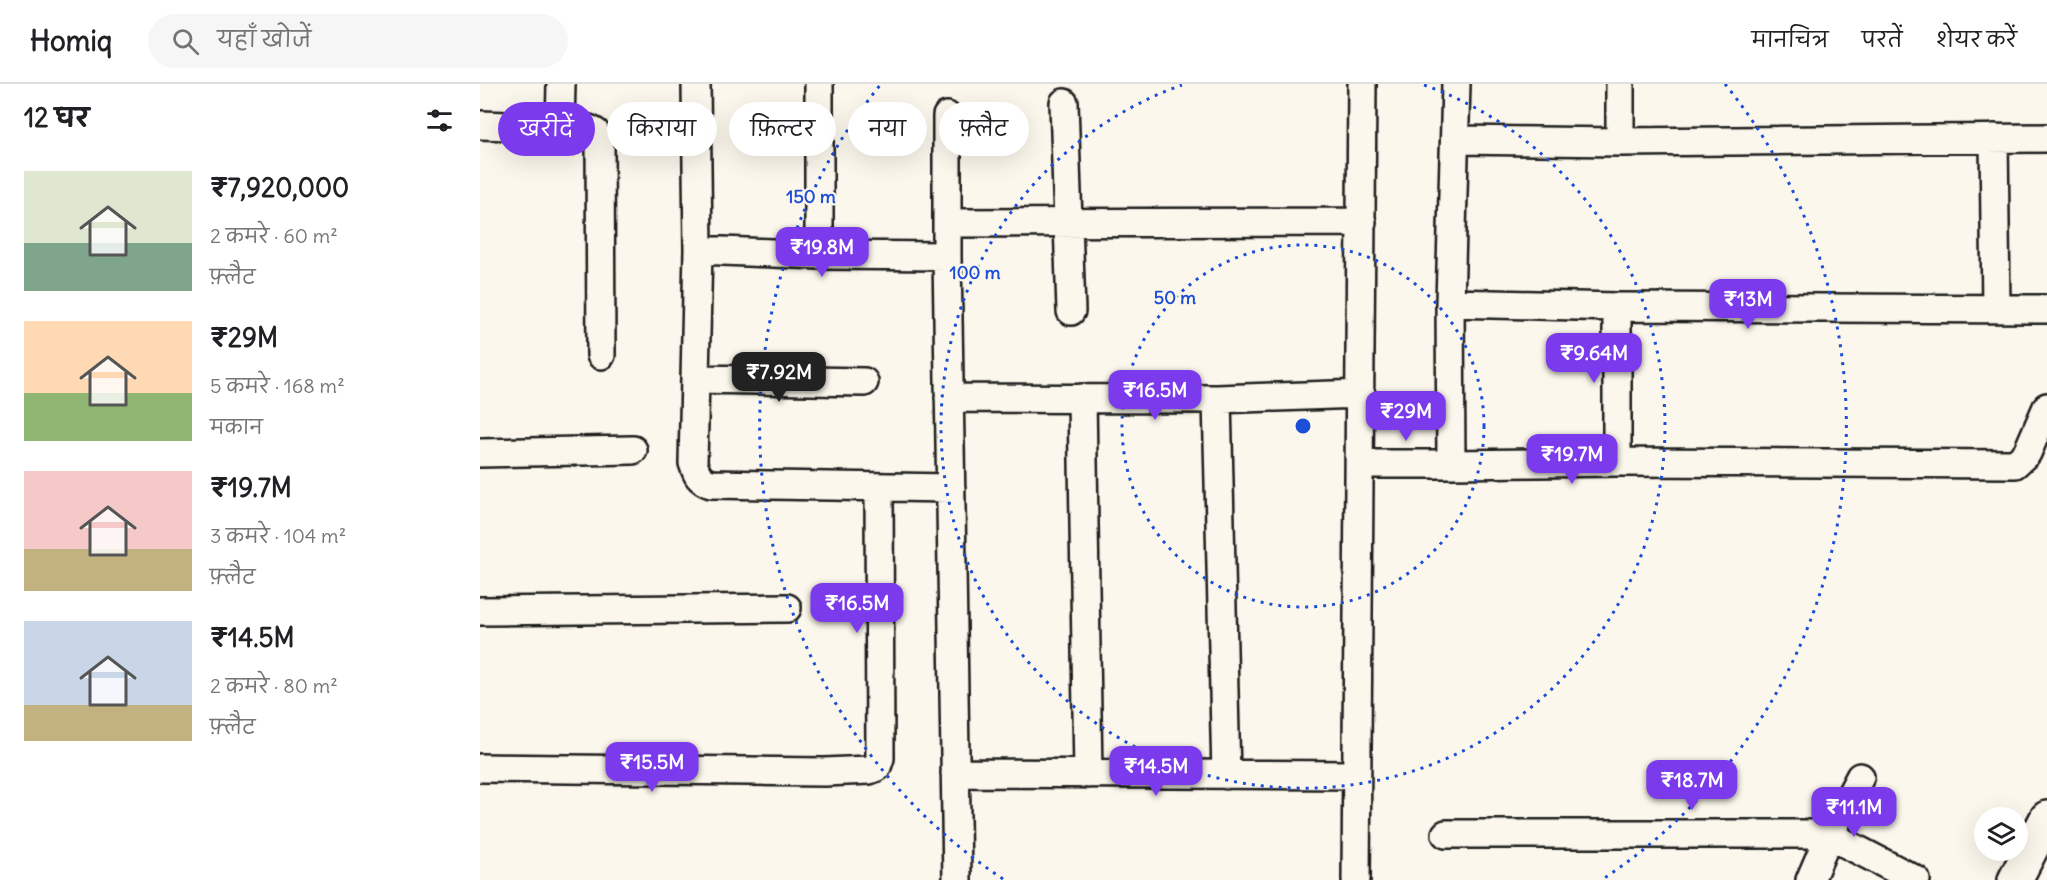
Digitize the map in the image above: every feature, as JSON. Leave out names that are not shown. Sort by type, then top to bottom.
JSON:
[{"type":"main road","points":[[2015,880],[2047,818]]},
{"type":"street","points":[[561,84],[561,102]]},
{"type":"street","points":[[696,84],[698,250],[693,463],[701,480],[711,484],[951,488]]},
{"type":"street","points":[[819,84],[819,255]]},
{"type":"street","points":[[1356,880],[1361,464],[1362,84]]},
{"type":"street","points":[[1451,464],[1450,303],[1456,84]]},
{"type":"street","points":[[1620,84],[1620,142]]},
{"type":"street","points":[[1064,103],[1071,311]]},
{"type":"street","points":[[480,125],[498,126]]},
{"type":"street","points":[[595,132],[600,142],[601,355]]},
{"type":"street","points":[[1994,138],[1996,309]]},
{"type":"street","points":[[1455,140],[1620,142],[2047,138]]},
{"type":"street","points":[[947,156],[946,256],[957,880]]},
{"type":"street","points":[[947,223],[1362,222]]},
{"type":"street","points":[[698,250],[819,255],[946,256]]},
{"type":"street","points":[[1450,303],[1617,307],[2047,309]]},
{"type":"street","points":[[1617,307],[1617,462]]},
{"type":"street","points":[[695,379],[864,382]]},
{"type":"street","points":[[949,398],[1217,399],[1361,394]]},
{"type":"street","points":[[1082,398],[1088,774]]},
{"type":"street","points":[[1217,399],[1226,775]]},
{"type":"street","points":[[1361,464],[1617,462],[2015,464],[2027,453],[2047,407]]},
{"type":"street","points":[[480,453],[633,450]]},
{"type":"street","points":[[480,768],[825,772],[869,770],[877,767],[880,758],[879,487]]},
{"type":"street","points":[[480,611],[787,608]]},
{"type":"street","points":[[955,773],[1356,775]]},
{"type":"street","points":[[1810,880],[1829,836],[1860,777]]},
{"type":"street","points":[[1446,834],[1820,834],[1829,836],[1916,880]]}]
